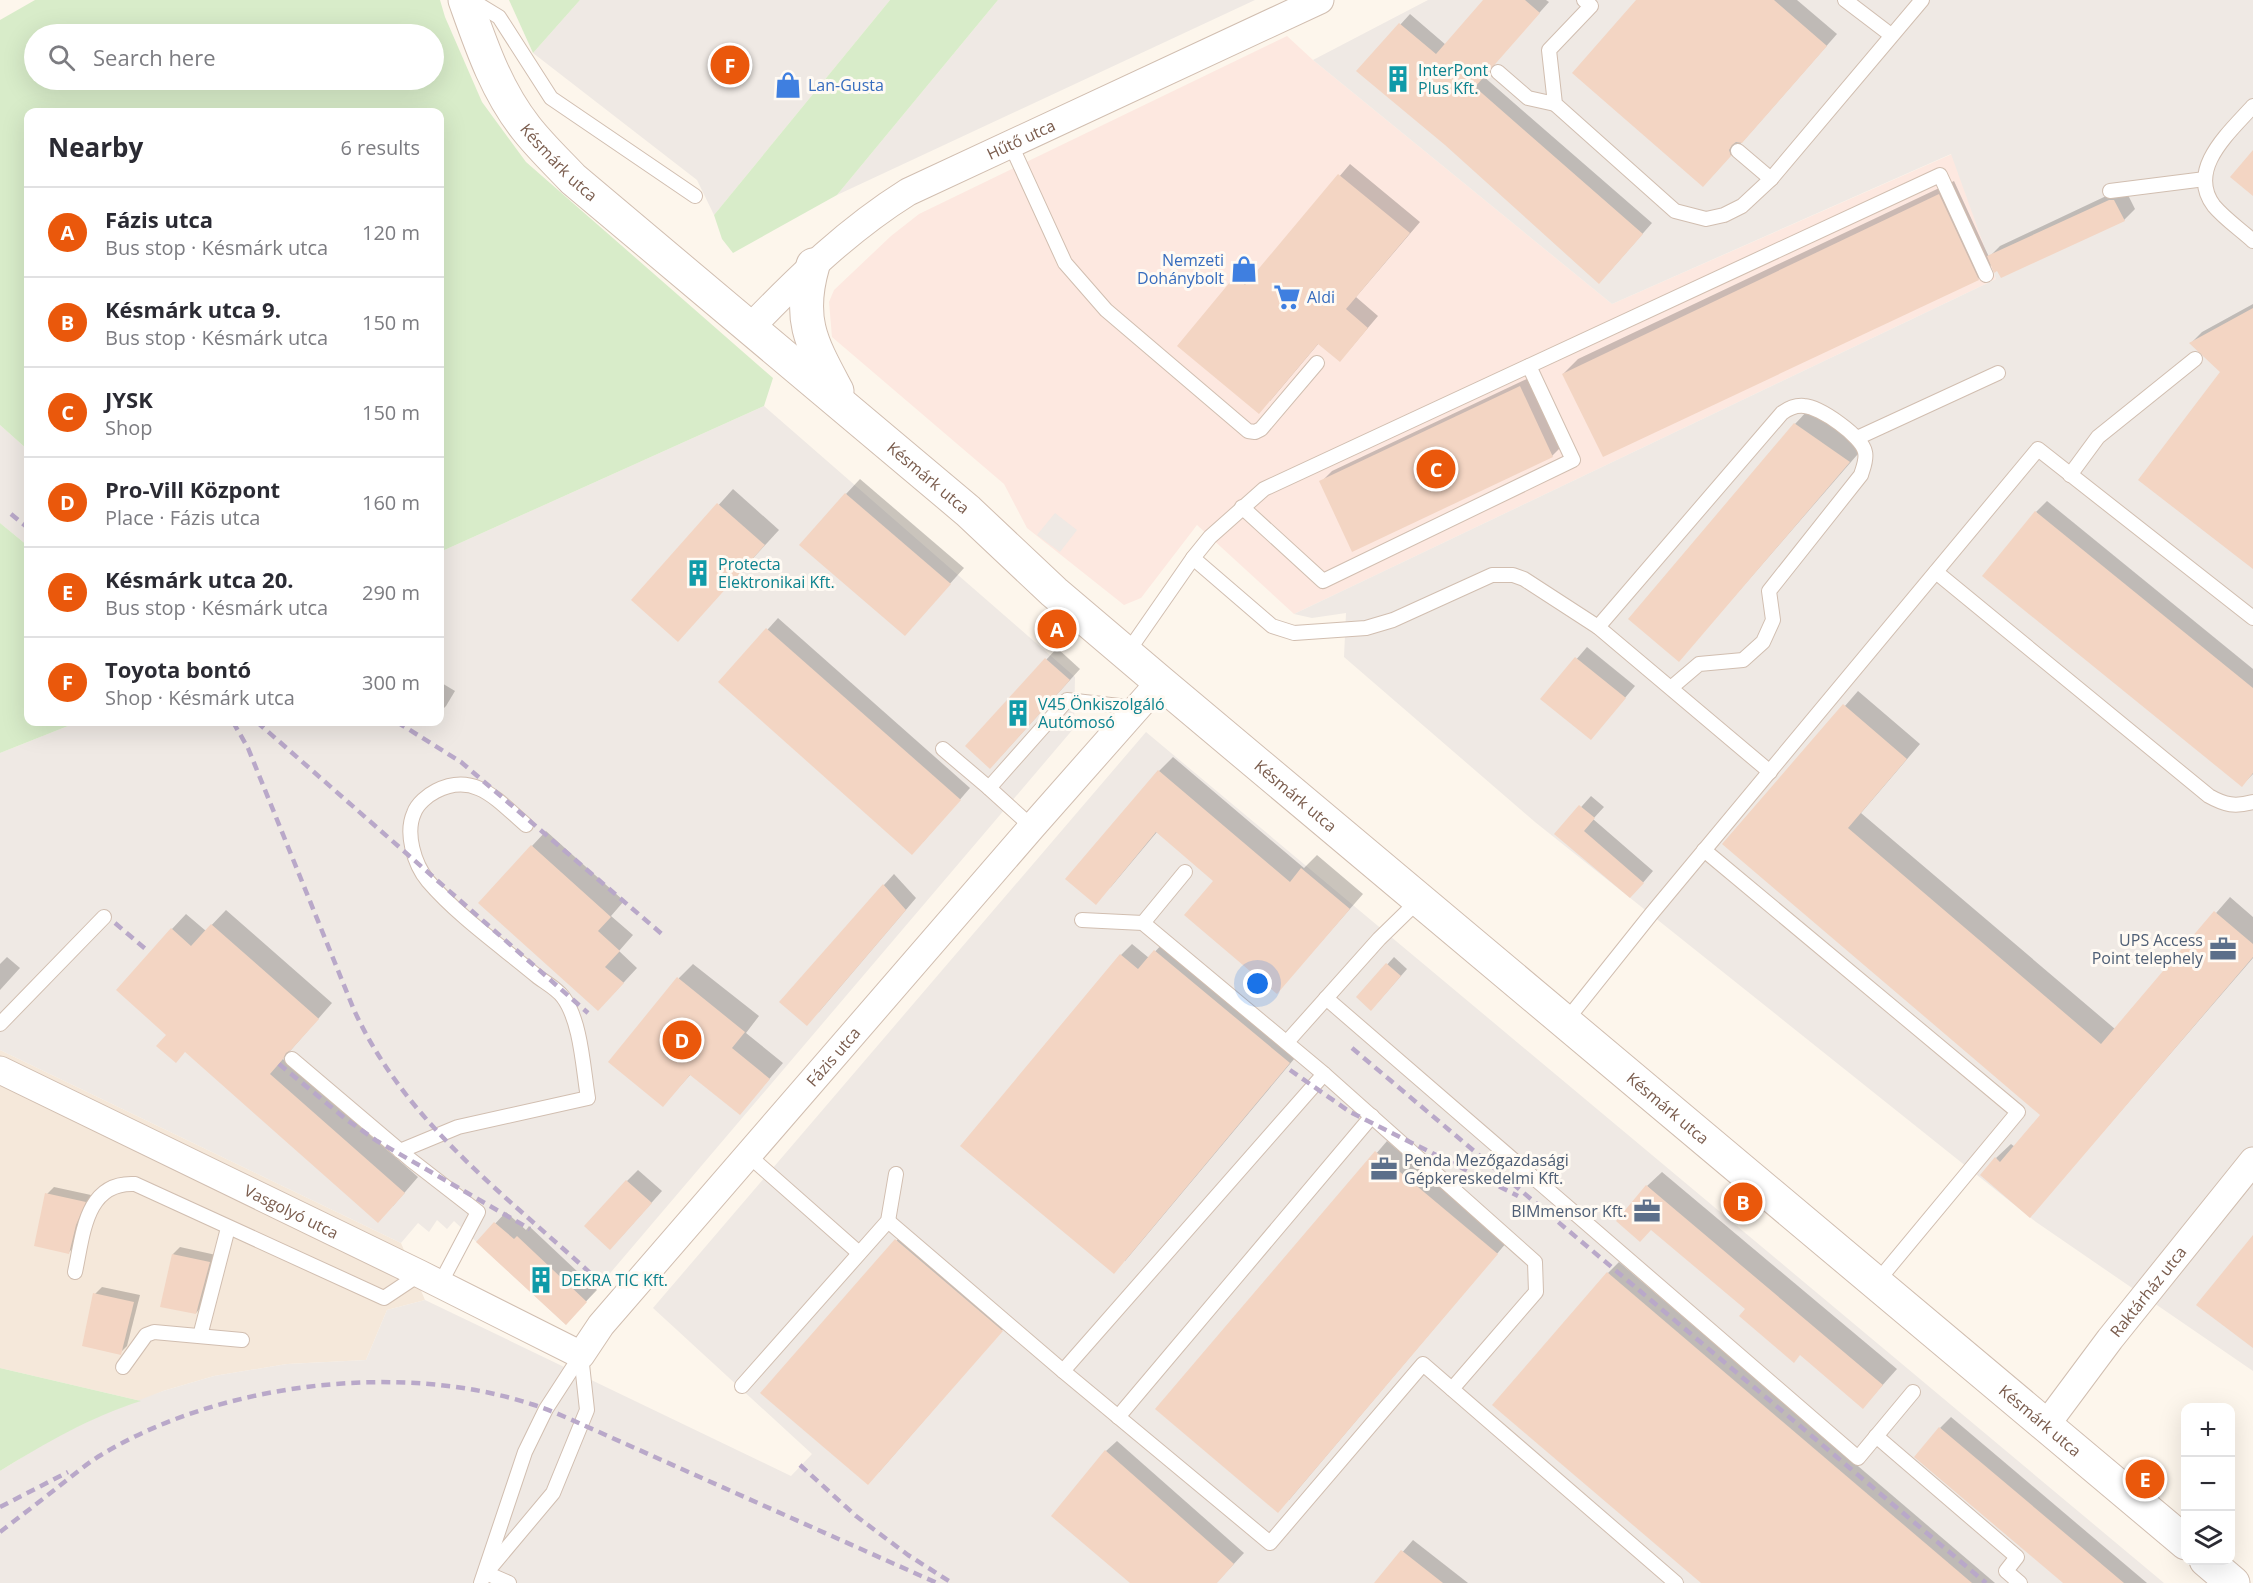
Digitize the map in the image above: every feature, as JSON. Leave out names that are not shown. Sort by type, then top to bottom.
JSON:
[{"type":"street","name":"Késmárk utca","points":[[465,0],[489,66],[505,96],[526,128],[573,178],[968,511],[1054,592],[1160,682],[2181,1539]]},
{"type":"street","name":"Hűtő utca","points":[[751,327],[813,265],[860,225],[908,192],[1320,0]]},
{"type":"street","points":[[813,265],[807,286],[806,301],[811,342],[845,406]]},
{"type":"street","name":"Fázis utca","points":[[581,1355],[601,1325],[1160,682]]},
{"type":"street","name":"Vasgolyó utca","points":[[0,1070],[581,1355]]},
{"type":"street","name":"Raktárház utca","points":[[2046,1425],[2110,1339],[2253,1161]]},
{"type":"street","points":[[2212,1565],[2233,1583]]},
{"type":"lane","points":[[471,0],[499,17],[551,98],[695,196]]},
{"type":"lane","points":[[1845,0],[1891,35]]},
{"type":"lane","points":[[1498,72],[1528,98],[1555,104],[1675,211],[1707,219],[1724,215],[1742,206],[1771,178],[1922,0]]},
{"type":"lane","points":[[1555,104],[1549,50],[1592,2]]},
{"type":"lane","points":[[2253,106],[2213,151],[2205,179],[2208,195],[2215,207],[2253,241]]},
{"type":"lane","points":[[1011,145],[1065,263],[1072,273],[1106,310],[1248,431],[1255,432],[1262,429],[1317,363]]},
{"type":"lane","points":[[1738,151],[1771,178]]},
{"type":"lane","points":[[1127,653],[1210,537],[1264,489],[1940,175],[1986,275]]},
{"type":"lane","points":[[2110,191],[2205,179]]},
{"type":"lane","points":[[2070,475],[2098,437],[2195,359]]},
{"type":"lane","points":[[1242,507],[1323,581],[1573,460],[1529,366]]},
{"type":"lane","points":[[1857,438],[1998,373]]},
{"type":"lane","points":[[1598,627],[1782,413],[1794,406],[1812,407],[1857,438],[1865,452],[1861,475],[1769,591],[1773,620],[1763,642],[1743,660],[1699,664],[1672,687]]},
{"type":"lane","points":[[1565,1022],[1704,850],[2038,449],[2253,618]]},
{"type":"lane","points":[[1193,558],[1272,626],[1286,632],[1305,633],[1365,628],[1393,620],[1492,575],[1513,575],[1524,579],[1598,627],[1672,687],[1770,772]]},
{"type":"lane","points":[[1936,572],[2209,796],[2223,804],[2234,806],[2253,802]]},
{"type":"lane","points":[[989,788],[1067,700],[1137,708]]},
{"type":"lane","points":[[943,749],[1032,827]]},
{"type":"lane","points":[[400,1150],[458,1127],[588,1098],[576,1024],[563,997],[464,916],[427,879],[412,847],[409,826],[414,810],[429,795],[447,786],[466,784],[482,788],[526,825]]},
{"type":"lane","points":[[1704,850],[2018,1112],[1875,1283]]},
{"type":"lane","points":[[1143,923],[1185,872]]},
{"type":"lane","points":[[1287,1042],[1379,939],[1419,900]]},
{"type":"lane","points":[[3,1014],[104,917]]},
{"type":"lane","points":[[1082,920],[1143,923],[1324,1074],[1534,1262],[1536,1292],[1452,1389]]},
{"type":"lane","points":[[1326,998],[1858,1458],[1913,1392]]},
{"type":"lane","points":[[75,1272],[92,1207],[104,1192],[118,1184],[135,1184],[384,1298],[430,1279],[478,1212],[292,1059]]},
{"type":"lane","points":[[1063,1371],[1324,1074]]},
{"type":"lane","points":[[1118,1417],[1372,1116]]},
{"type":"lane","points":[[748,1155],[859,1253]]},
{"type":"lane","points":[[742,1386],[888,1221],[896,1174]]},
{"type":"lane","points":[[888,1221],[1063,1371],[1270,1543],[1423,1364],[1676,1583]]},
{"type":"lane","points":[[200,1336],[228,1228]]},
{"type":"lane","points":[[123,1367],[146,1335],[154,1332],[242,1340]]},
{"type":"lane","points":[[484,1578],[525,1452],[546,1409],[581,1355]]},
{"type":"lane","points":[[484,1578],[553,1493],[587,1410],[581,1355]]},
{"type":"lane","points":[[1876,1436],[2017,1557],[2007,1571],[2020,1583]]},
{"type":"lane","points":[[484,1578],[509,1583]]},
{"type":"shaded area","points":[[580,0],[890,0],[714,215],[697,180],[533,53]]},
{"type":"shaded area","points":[[998,0],[1255,0],[837,195]]},
{"type":"shaded area","points":[[1428,0],[2253,0],[2253,1371],[2036,1222],[1535,822],[1344,657],[1346,613],[1312,618],[1294,614],[1996,279],[1951,154],[1612,304],[1313,60]]},
{"type":"shaded area","points":[[1287,36],[1313,60],[1612,304],[1952,154],[1996,279],[1294,614],[1197,525],[1141,598],[1124,605],[1027,528],[1004,484],[832,337],[829,302],[834,290],[891,236],[919,214]]},
{"type":"shaded area","points":[[764,406],[1075,677],[1074,728],[566,1325],[454,1221],[447,1229],[437,1220],[429,1232],[418,1223],[401,1243],[0,1050],[0,753],[68,726],[444,726],[444,550]]},
{"type":"shaded area","points":[[0,425],[24,446],[24,543],[0,523]]},
{"type":"shaded area","points":[[1055,513],[1077,530],[1060,552],[1037,535]]},
{"type":"shaded area","points":[[1146,732],[2164,1583],[0,1583],[0,1471],[55,1437],[108,1412],[163,1391],[214,1376],[287,1364],[366,1360],[387,1310],[425,1300],[791,1476],[812,1454],[653,1308]]},
{"type":"shaded area","points":[[0,1050],[401,1243],[425,1300],[387,1310],[366,1360],[287,1364],[214,1376],[163,1391],[141,1401],[0,1368]]},
{"type":"green space","points":[[35,0],[440,0],[445,17],[482,102],[526,162],[773,378],[764,406],[444,550],[444,108],[24,108],[24,446],[0,425],[0,20]]},
{"type":"green space","points":[[509,0],[580,0],[533,53]]},
{"type":"green space","points":[[890,0],[998,0],[837,195],[733,253],[722,239],[714,215]]},
{"type":"green space","points":[[0,523],[24,543],[24,726],[68,726],[0,753]]},
{"type":"green space","points":[[0,1368],[141,1401],[86,1423],[0,1471]]},
{"type":"building","points":[[1483,0],[1525,0],[1540,13],[1475,87],[1643,234],[1599,284],[1445,145],[1356,71],[1399,23],[1436,54]]},
{"type":"building","points":[[1636,0],[1774,0],[1827,46],[1742,143],[1736,142],[1732,145],[1729,150],[1731,156],[1703,187],[1572,73]]},
{"type":"building","points":[[2253,150],[2253,196],[2230,177]]},
{"type":"building","name":"Aldi","points":[[1338,174],[1410,233],[1346,309],[1368,328],[1340,362],[1318,344],[1259,414],[1177,346],[1235,276],[1245,285]]},
{"type":"building","points":[[1939,194],[1979,280],[1603,457],[1562,374]]},
{"type":"building","points":[[2109,200],[2114,200],[2125,221],[2001,278],[1997,271],[1994,273],[1987,256]]},
{"type":"building","points":[[2253,308],[2253,569],[2138,480],[2220,372],[2189,343]]},
{"type":"building","points":[[1520,386],[1553,457],[1352,552],[1319,481]]},
{"type":"building","points":[[1794,423],[1850,462],[1679,662],[1628,619]]},
{"type":"building","points":[[845,493],[951,584],[905,636],[799,545]]},
{"type":"building","name":"Protecta Elektronikai Kft.","points":[[717,503],[765,545],[678,642],[631,600]]},
{"type":"building","points":[[2035,511],[2253,688],[2253,773],[2242,787],[1982,576]]},
{"type":"building","points":[[766,628],[961,800],[912,855],[718,682]]},
{"type":"building","points":[[1575,657],[1626,698],[1591,740],[1540,699]]},
{"type":"building","name":"V45 Önkiszolgáló Autómosó","points":[[1045,658],[1070,680],[990,769],[965,746]]},
{"type":"building","points":[[1843,704],[1907,759],[1848,828],[2101,1044],[2214,911],[2253,944],[2253,957],[2030,1218],[1980,1175],[1995,1157],[2000,1162],[2040,1115],[1722,844]]},
{"type":"building","points":[[1158,770],[1290,882],[1301,868],[1350,909],[1277,994],[1184,915],[1213,881],[1156,832],[1096,905],[1065,879]]},
{"type":"building","points":[[1579,805],[1595,818],[1584,831],[1644,883],[1630,898],[1554,834]]},
{"type":"building","points":[[531,845],[611,917],[598,931],[620,951],[605,967],[624,983],[598,1011],[478,903]]},
{"type":"building","points":[[883,884],[906,910],[807,1026],[779,1002]]},
{"type":"building","points":[[211,924],[319,1019],[286,1053],[270,1074],[405,1193],[378,1223],[185,1052],[176,1063],[156,1046],[166,1035],[116,990],[171,928],[191,946]]},
{"type":"building","points":[[1154,950],[1290,1063],[1114,1274],[960,1146],[1120,954],[1138,969]]},
{"type":"building","points":[[1386,963],[1401,976],[1371,1011],[1356,997]]},
{"type":"building","points":[[677,977],[745,1032],[732,1048],[770,1079],[740,1115],[690,1075],[663,1107],[608,1062]]},
{"type":"building","points":[[1375,1151],[1498,1254],[1278,1513],[1155,1409]]},
{"type":"building","points":[[626,1180],[652,1203],[610,1250],[584,1226]]},
{"type":"building","points":[[1646,1185],[1883,1385],[1863,1409],[1800,1355],[1794,1363],[1739,1316],[1745,1309],[1651,1230],[1640,1242],[1616,1221]]},
{"type":"building","points":[[45,1193],[86,1202],[76,1225],[69,1254],[34,1246]]},
{"type":"building","name":"DEKRA TIC Kft.","points":[[494,1222],[514,1239],[517,1236],[587,1302],[566,1325],[476,1242]]},
{"type":"building","points":[[2253,1235],[2253,1348],[2196,1305]]},
{"type":"building","points":[[895,1239],[1003,1331],[868,1485],[760,1393]]},
{"type":"building","points":[[172,1254],[210,1262],[196,1314],[160,1307]]},
{"type":"building","points":[[1607,1272],[1972,1583],[1701,1583],[1492,1405]]},
{"type":"building","points":[[93,1293],[134,1302],[121,1355],[82,1346]]},
{"type":"building","points":[[1939,1427],[2124,1583],[2063,1583],[1914,1457]]},
{"type":"building","points":[[1105,1450],[1234,1564],[1217,1583],[1130,1583],[1051,1516]]},
{"type":"building","points":[[1401,1550],[1443,1583],[1374,1583]]},
{"type":"railway","points":[[11,514],[24,525]]},
{"type":"railway","points":[[235,726],[248,748],[354,1010],[376,1052],[432,1125],[464,1158],[601,1283]]},
{"type":"railway","points":[[262,726],[588,1013]]},
{"type":"railway","points":[[403,726],[461,762],[663,935]]},
{"type":"railway","points":[[115,923],[149,952]]},
{"type":"railway","points":[[1352,1048],[1986,1583]]},
{"type":"railway","points":[[279,1064],[347,1120],[377,1141],[530,1229]]},
{"type":"railway","points":[[1290,1070],[1350,1112],[1518,1196]]},
{"type":"railway","points":[[0,1532],[101,1455],[148,1430],[200,1411],[254,1396],[311,1386],[368,1382],[425,1384],[480,1391],[550,1411],[937,1583]]},
{"type":"railway","points":[[800,1465],[856,1516],[908,1555],[952,1583]]},
{"type":"railway","points":[[0,1507],[68,1472]]},
{"type":"place","name":"Toyota bontó","points":[[730,65]]},
{"type":"place","name":"InterPont Plus Kft.","points":[[1398,79]]},
{"type":"place","name":"Lan-Gusta","points":[[788,85]]},
{"type":"place","name":"Nemzeti Dohánybolt","points":[[1244,269]]},
{"type":"place","name":"Aldi","points":[[1287,297]]},
{"type":"place","name":"JYSK","points":[[1436,469]]},
{"type":"place","name":"Protecta Elektronikai Kft.","points":[[698,573]]},
{"type":"place","name":"Fázis utca","points":[[1057,629]]},
{"type":"place","name":"V45 Önkiszolgáló Autómosó","points":[[1018,713]]},
{"type":"place","name":"UPS Access Point telephely","points":[[2223,949]]},
{"type":"place","name":"Pro-Vill Központ","points":[[682,1040]]},
{"type":"place","name":"Penda Mezőgazdasági Gépkereskedelmi Kft.","points":[[1384,1169]]},
{"type":"place","name":"Késmárk utca 9.","points":[[1743,1202]]},
{"type":"place","name":"BIMmensor Kft.","points":[[1647,1211]]},
{"type":"place","name":"DEKRA TIC Kft.","points":[[541,1280]]},
{"type":"place","name":"Késmárk utca 20.","points":[[2145,1479]]}]
